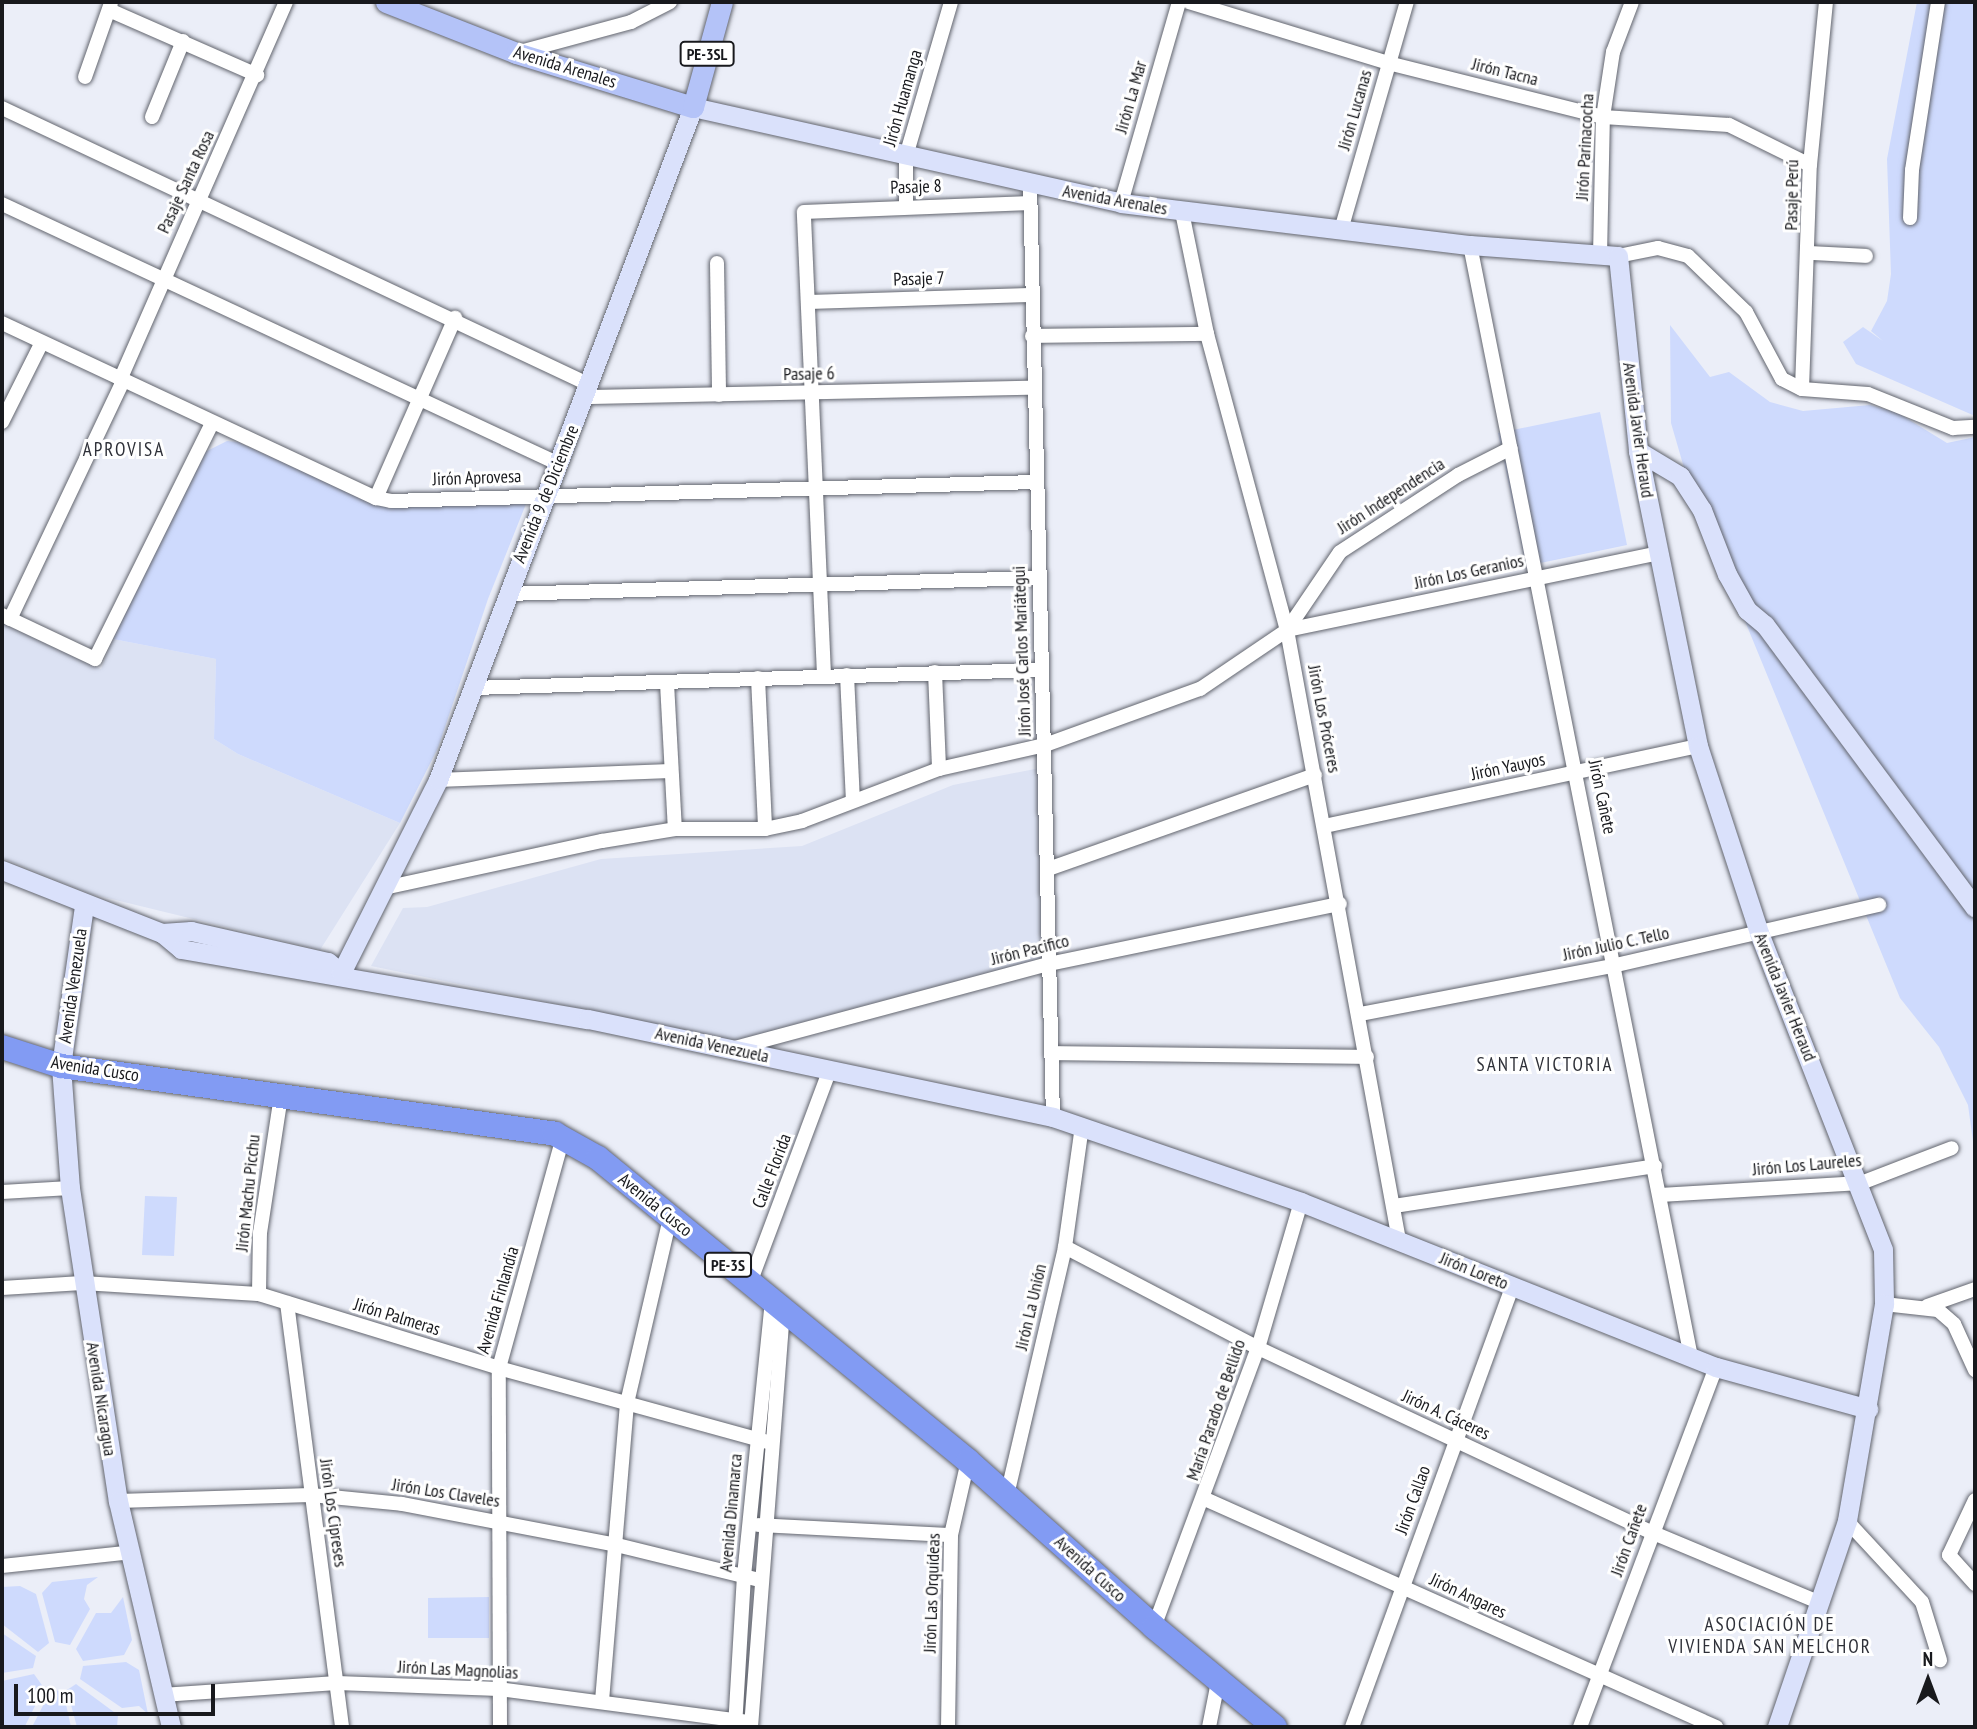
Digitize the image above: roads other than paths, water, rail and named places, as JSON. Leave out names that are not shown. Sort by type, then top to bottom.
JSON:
[{"type":"highway","name":"Avenida Cusco","points":[[2,1047],[61,1066],[563,1138],[598,1158],[968,1461],[1154,1627],[1275,1727]]},
{"type":"main road","name":"Avenida Arenales","points":[[386,2],[516,53],[693,107]]},
{"type":"main road","name":"Avenida 9 de Diciembre","points":[[693,107],[722,2]]},
{"type":"street","name":"Pasaje Santa Rosa","points":[[6,617],[121,380],[198,199],[257,75],[286,2]]},
{"type":"street","points":[[516,53],[631,22],[670,2]]},
{"type":"street","name":"Jirón Huamanga","points":[[906,207],[906,156],[951,2]]},
{"type":"street","name":"Jirón La Mar","points":[[1121,203],[1179,2]]},
{"type":"street","name":"Jirón Tacna","points":[[1189,2],[1388,63],[1603,117],[1730,125],[1810,165]]},
{"type":"street","name":"Jirón Lucanas","points":[[1341,230],[1407,2]]},
{"type":"street","name":"Jirón Parinacocha","points":[[1609,256],[1603,117],[1614,52],[1632,2]]},
{"type":"street","name":"Pasaje Perú","points":[[1802,389],[1811,253],[1810,165],[1826,2]]},
{"type":"street","points":[[1910,218],[1912,170],[1938,2]]},
{"type":"street","points":[[85,77],[110,6],[257,75]]},
{"type":"street","points":[[152,117],[183,41]]},
{"type":"street","name":"Avenida Arenales","points":[[693,107],[906,156],[1030,193],[1470,245],[1609,256],[1658,248],[1688,256],[1746,312],[1782,379],[1802,389]]},
{"type":"street","name":"Avenida 9 de Diciembre","points":[[341,973],[438,780],[543,495],[588,391],[693,107]]},
{"type":"street","points":[[2,108],[455,318],[588,391]]},
{"type":"street","name":"Pasaje 8","points":[[808,302],[804,212],[906,207],[1030,193]]},
{"type":"street","name":"Jirón José Carlos Mariátegui","points":[[1030,193],[1030,295],[1045,745],[1053,1117]]},
{"type":"street","points":[[2,204],[162,281],[557,463]]},
{"type":"street","name":"Jirón Los Próceres","points":[[1181,212],[1207,334],[1287,630],[1340,904],[1399,1240]]},
{"type":"street","name":"Jirón Cañete","points":[[1470,245],[1616,965],[1691,1357]]},
{"type":"street","points":[[1811,253],[1866,256]]},
{"type":"street","name":"Avenida Javier Heraud","points":[[1609,256],[1638,451],[1698,746],[1759,933],[1861,1183],[1883,1250],[1884,1304],[1847,1521],[1777,1727]]},
{"type":"street","points":[[717,263],[719,395]]},
{"type":"street","name":"Pasaje 7","points":[[808,302],[1030,295]]},
{"type":"street","points":[[808,302],[824,675]]},
{"type":"street","points":[[376,498],[455,318]]},
{"type":"street","name":"Jirón Aprovesa","points":[[2,323],[376,498],[1035,482]]},
{"type":"street","points":[[1032,336],[1207,334]]},
{"type":"street","points":[[2,422],[42,342]]},
{"type":"street","name":"Pasaje 6","points":[[588,391],[719,395],[1033,388]]},
{"type":"street","points":[[1802,389],[1868,394],[1953,428],[1975,427]]},
{"type":"street","points":[[6,617],[95,659],[212,422]]},
{"type":"street","name":"Jirón Independencia","points":[[1287,630],[1340,552],[1458,475],[1511,448]]},
{"type":"street","points":[[1638,451],[1680,476],[1703,510],[1727,574],[1747,610],[1765,625],[1975,908]]},
{"type":"street","name":"Jirón Los Geranios","points":[[1287,630],[1659,553]]},
{"type":"street","points":[[507,594],[1038,578]]},
{"type":"street","points":[[384,888],[542,852],[675,829],[765,829],[802,821],[939,769],[1045,745],[1200,690],[1287,630]]},
{"type":"street","points":[[473,688],[1041,670]]},
{"type":"street","points":[[935,672],[939,769]]},
{"type":"street","points":[[848,676],[853,800]]},
{"type":"street","points":[[758,678],[765,829]]},
{"type":"street","points":[[667,682],[675,829]]},
{"type":"street","name":"Jirón Yauyos","points":[[1325,826],[1698,746]]},
{"type":"street","points":[[438,780],[670,771]]},
{"type":"street","points":[[1048,869],[1315,775]]},
{"type":"street","name":"Avenida Venezuela","points":[[2,870],[84,906],[162,933],[181,949],[321,976],[341,973],[733,1049],[829,1072],[1053,1117],[1082,1126]]},
{"type":"street","name":"Jirón Pacifico","points":[[733,1049],[1049,964],[1340,904]]},
{"type":"street","name":"Jirón Julio C. Tello","points":[[1360,1014],[1616,965],[1879,905]]},
{"type":"street","name":"Avenida Venezuela","points":[[61,1066],[84,906]]},
{"type":"street","points":[[1051,1053],[1367,1057]]},
{"type":"street","name":"Avenida Nicaragua","points":[[61,1066],[70,1188],[82,1283],[118,1501],[171,1727]]},
{"type":"street","name":"Calle Florida","points":[[750,1283],[829,1072]]},
{"type":"street","name":"Jirón Machu Picchu","points":[[260,1294],[260,1233],[281,1096]]},
{"type":"street","name":"Jirón Loreto","points":[[1082,1126],[1301,1202],[1716,1367],[1868,1409]]},
{"type":"street","name":"Jirón La Unión","points":[[1007,1495],[1065,1247],[1082,1126]]},
{"type":"street","name":"Avenida Finlandia","points":[[500,1727],[499,1368],[563,1138]]},
{"type":"street","name":"Jirón Los Laureles","points":[[1660,1195],[1861,1183],[1952,1148]]},
{"type":"street","points":[[1394,1206],[1655,1166]]},
{"type":"street","points":[[2,1192],[70,1188]]},
{"type":"street","name":"María Parado de Bellido","points":[[1154,1627],[1205,1499],[1258,1348],[1301,1202]]},
{"type":"street","points":[[602,1701],[617,1545],[626,1403],[670,1218]]},
{"type":"street","name":"Jirón A. Cáceres","points":[[1065,1247],[1258,1348],[1455,1441],[1651,1532],[1818,1602]]},
{"type":"street","name":"Jirón Palmeras","points":[[2,1288],[82,1283],[260,1294],[499,1368],[772,1443]]},
{"type":"street","name":"Jirón Callao","points":[[1352,1727],[1512,1287]]},
{"type":"street","points":[[1884,1304],[1927,1306],[1975,1289]]},
{"type":"street","name":"Jirón Los Cipreses","points":[[287,1303],[342,1727]]},
{"type":"street","points":[[1927,1306],[1954,1324],[1975,1370]]},
{"type":"street","name":"Avenida Dinamarca","points":[[735,1724],[744,1576],[757,1439],[778,1307]]},
{"type":"street","name":"Avenida Dinamarca","points":[[751,1725],[772,1443],[778,1307]]},
{"type":"street","name":"Jirón Cañete","points":[[1580,1727],[1651,1532],[1716,1367]]},
{"type":"street","name":"Jirón Las Orquídeas","points":[[948,1727],[951,1535],[968,1461]]},
{"type":"street","name":"Jirón Los Claveles","points":[[118,1501],[311,1495],[402,1504],[617,1545],[760,1580]]},
{"type":"street","name":"Jirón Angares","points":[[1205,1499],[1599,1678],[1716,1727]]},
{"type":"street","points":[[1975,1500],[1949,1555],[1975,1584]]},
{"type":"street","points":[[1847,1521],[1922,1602],[1940,1660]]},
{"type":"street","points":[[750,1524],[951,1535]]},
{"type":"street","points":[[2,1566],[132,1552]]},
{"type":"street","points":[[1209,1727],[1218,1682]]},
{"type":"street","name":"Jirón Las Magnolias","points":[[162,1695],[337,1683],[499,1689],[602,1701],[751,1725]]},
{"type":"district","name":"APROVISA","points":[[124,450]]},
{"type":"district","name":"SANTA VICTORIA","points":[[1545,1065]]},
{"type":"district","name":"ASOCIACIÓN DE VIVIENDA SAN MELCHOR","points":[[1770,1636]]}]
